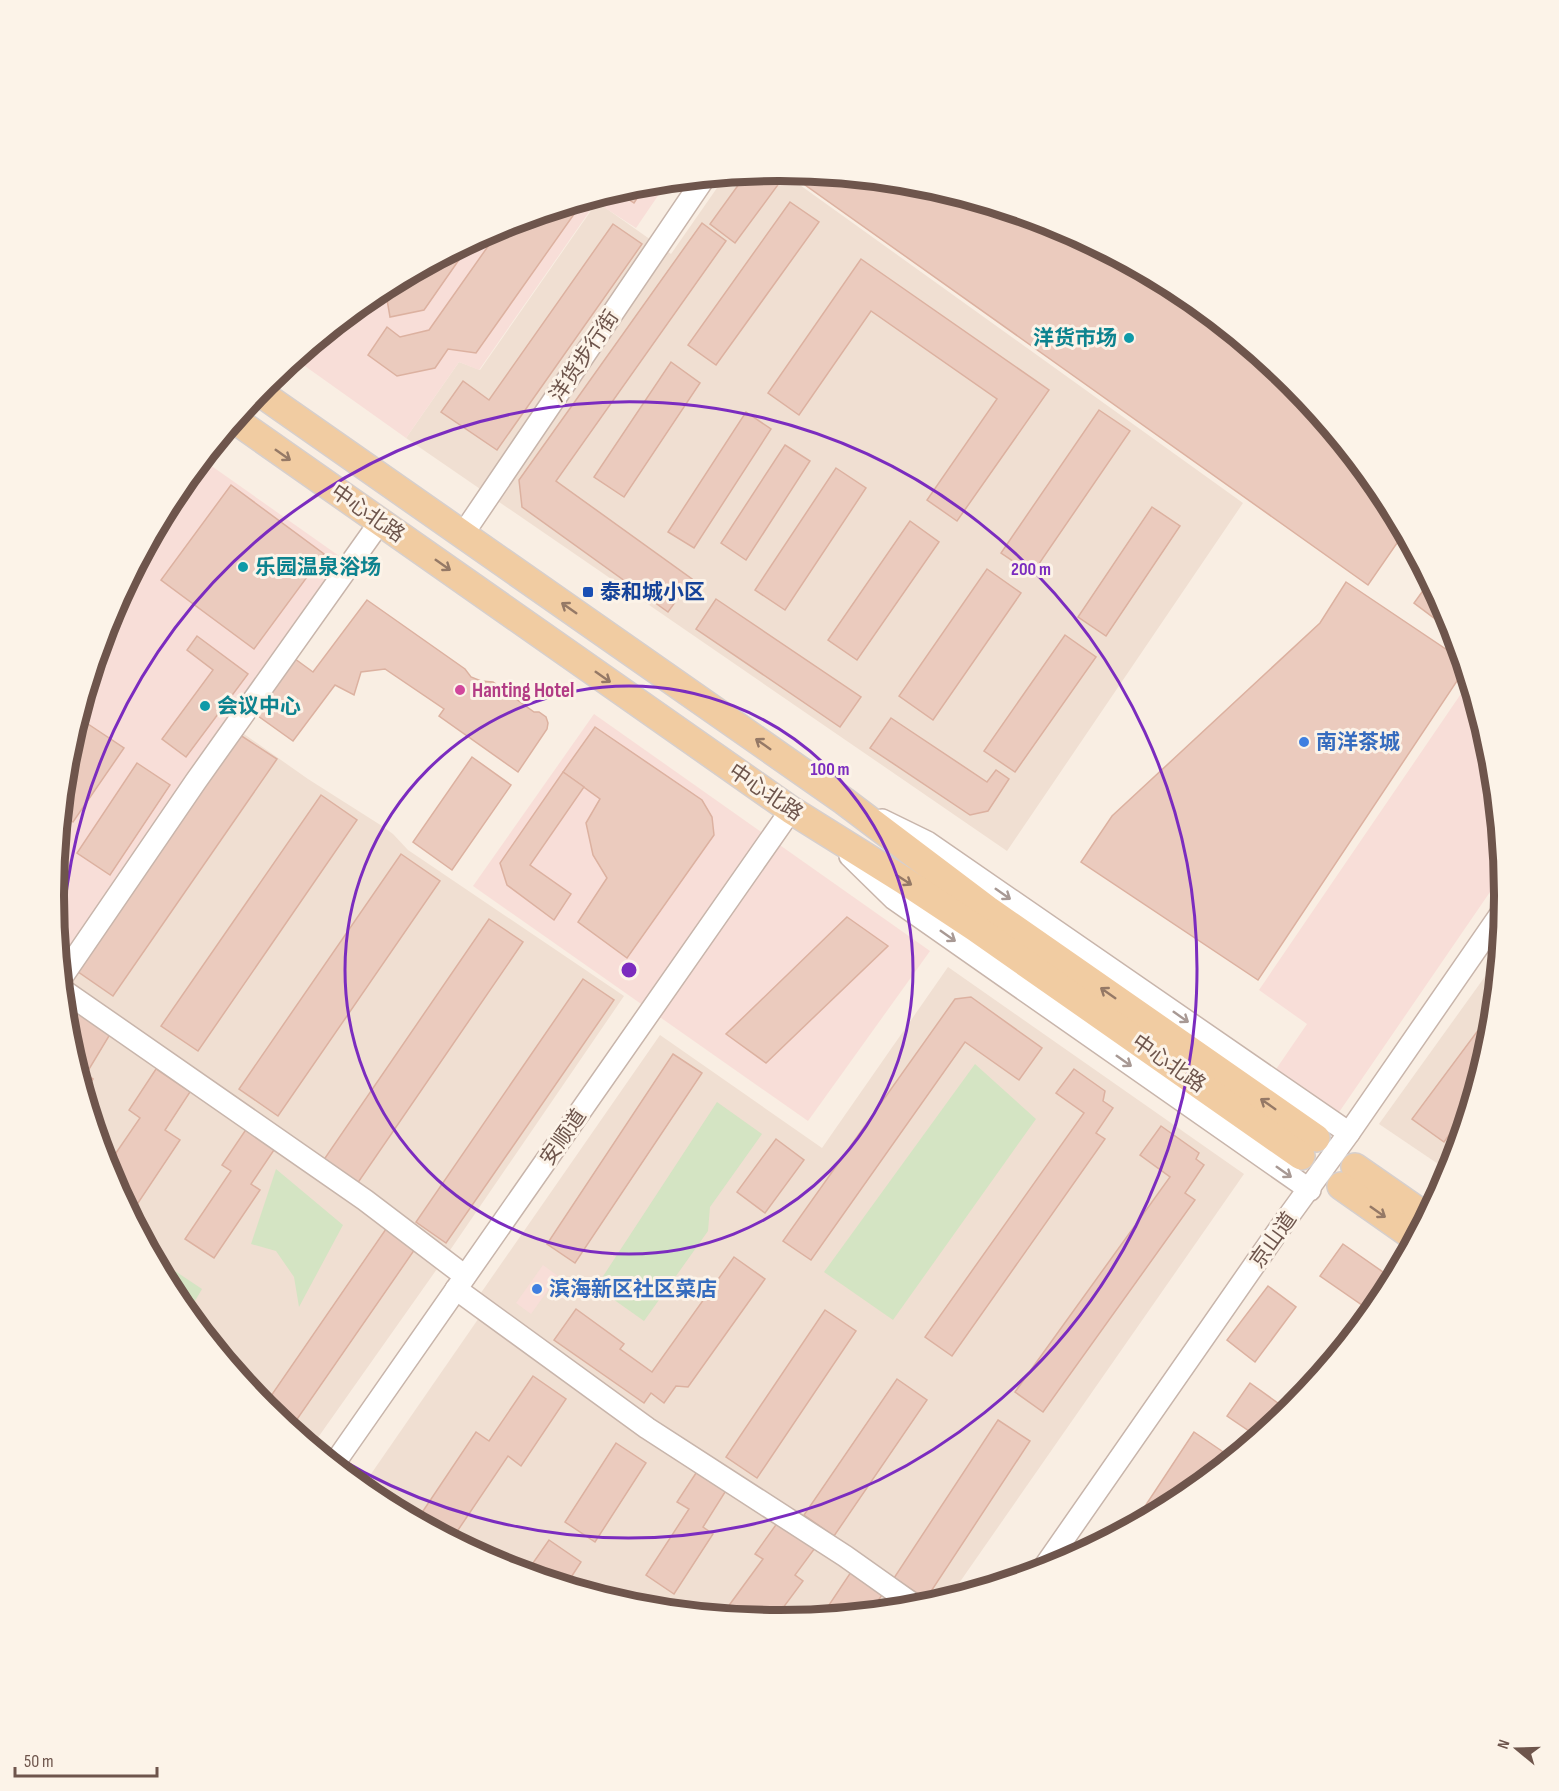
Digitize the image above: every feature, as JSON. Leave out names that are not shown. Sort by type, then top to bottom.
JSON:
[{"type":"main road","name":"中心北路","points":[[242,425],[791,810],[1309,1147],[844,801],[267,398]]},
{"type":"main road","points":[[1410,1233],[1348,1176],[1421,1213]]},
{"type":"street","name":"洋货步行街","points":[[463,534],[699,186]]},
{"type":"street","points":[[69,967],[196,782],[380,522]]},
{"type":"street","points":[[844,801],[927,842],[1349,1133]]},
{"type":"street","name":"安顺道","points":[[338,1458],[791,810]]},
{"type":"street","points":[[824,830],[894,899],[1310,1190]]},
{"type":"street","name":"京山道","points":[[1051,1557],[1310,1190],[1493,924]]},
{"type":"street","points":[[72,996],[365,1200],[460,1282],[647,1428],[845,1556],[906,1599]]},
{"type":"shaded area","points":[[794,181],[1243,503],[1007,851],[406,438],[459,362],[480,370],[595,205],[599,204],[671,254],[720,183]]},
{"type":"shaded area","points":[[661,191],[636,228],[599,204]]},
{"type":"shaded area","points":[[594,205],[479,370],[459,362],[406,438],[302,364],[344,328],[422,276],[506,235],[550,218]]},
{"type":"shaded area","points":[[209,464],[342,558],[67,955],[64,895],[66,849],[78,756],[89,710],[102,666],[138,579],[185,498]]},
{"type":"shaded area","points":[[1464,689],[1481,756],[1488,802],[1494,886],[1333,1121],[1270,1078],[1307,1024],[1259,990]]},
{"type":"shaded area","points":[[594,714],[930,951],[808,1121],[473,886]]},
{"type":"shaded area","points":[[237,729],[308,779],[382,826],[408,850],[624,996],[444,1259],[316,1440],[274,1401],[212,1331],[160,1253],[138,1212],[102,1125],[89,1081],[78,1035],[70,980]]},
{"type":"shaded area","points":[[948,967],[1244,1174],[955,1588],[909,1599],[476,1300],[660,1035],[822,1148]]},
{"type":"shaded area","points":[[1490,969],[1481,1035],[1470,1081],[1457,1125],[1441,1166],[1379,1124]]},
{"type":"shaded area","name":"滨海新区社区菜店","points":[[543,1265],[558,1276],[531,1314],[516,1303]]},
{"type":"shaded area","points":[[483,1312],[896,1600],[826,1609],[780,1610],[733,1609],[640,1597],[550,1573],[506,1556],[422,1515],[367,1479]]},
{"type":"green space","points":[[975,1064],[1036,1119],[893,1320],[824,1272]]},
{"type":"green space","points":[[717,1102],[762,1134],[710,1207],[708,1231],[644,1321],[596,1287]]},
{"type":"green space","points":[[276,1169],[343,1225],[299,1307],[294,1277],[276,1251],[251,1244]]},
{"type":"green space","points":[[169,1267],[202,1289],[193,1304]]},
{"type":"building","points":[[778,180],[780,182],[735,243],[710,224],[741,182]]},
{"type":"building","name":"洋货市场","points":[[799,181],[873,187],[919,194],[1009,218],[1096,254],[1137,276],[1215,328],[1285,390],[1317,424],[1347,460],[1399,538],[1368,585]]},
{"type":"building","points":[[640,194],[634,203],[626,197]]},
{"type":"building","points":[[790,202],[819,222],[716,365],[688,345]]},
{"type":"building","points":[[577,210],[476,353],[448,349],[435,368],[397,376],[368,355],[387,327],[400,337],[429,330],[491,241],[550,218]]},
{"type":"building","points":[[702,223],[726,241],[556,481],[692,579],[668,612],[522,507],[519,480]]},
{"type":"building","points":[[613,224],[642,244],[497,450],[441,412],[463,381],[489,400]]},
{"type":"building","points":[[463,254],[424,310],[390,317],[387,298]]},
{"type":"building","points":[[861,259],[1049,390],[957,521],[927,500],[997,399],[871,311],[799,415],[768,393]]},
{"type":"building","points":[[671,362],[700,383],[624,497],[594,477]]},
{"type":"building","points":[[1099,410],[1130,431],[1032,574],[1001,553]]},
{"type":"building","points":[[746,412],[771,429],[694,548],[668,532]]},
{"type":"building","points":[[785,445],[810,461],[746,560],[721,543]]},
{"type":"building","points":[[836,468],[866,488],[785,610],[755,590]]},
{"type":"building","name":"乐园温泉浴场","points":[[231,485],[324,554],[254,649],[161,580]]},
{"type":"building","points":[[1152,507],[1180,526],[1106,636],[1078,617]]},
{"type":"building","points":[[910,521],[939,542],[857,660],[828,640]]},
{"type":"building","points":[[987,569],[1021,593],[933,720],[899,696]]},
{"type":"building","name":"南洋茶城","points":[[1346,582],[1452,653],[1460,676],[1258,980],[1081,862],[1112,816],[1320,623]]},
{"type":"building","points":[[1425,588],[1440,623],[1414,603]]},
{"type":"building","points":[[716,599],[861,697],[840,727],[696,629]]},
{"type":"building","name":"Hanting Hotel","points":[[367,600],[465,669],[471,677],[493,682],[534,712],[539,712],[546,717],[547,729],[518,772],[439,716],[444,709],[385,669],[361,672],[354,695],[335,685],[293,741],[251,711],[291,656],[313,672]]},
{"type":"building","points":[[1065,635],[1096,657],[1015,772],[984,751]]},
{"type":"building","name":"会议中心","points":[[197,636],[248,674],[186,757],[162,739],[213,670],[187,650]]},
{"type":"building","points":[[891,718],[987,782],[996,770],[1009,779],[988,811],[970,815],[870,748]]},
{"type":"building","points":[[86,723],[124,748],[73,822],[69,819],[71,802]]},
{"type":"building","points":[[595,727],[702,800],[712,817],[714,835],[627,958],[578,922],[607,878],[593,855],[586,823],[600,799],[563,772]]},
{"type":"building","points":[[237,733],[277,759],[113,996],[74,969]]},
{"type":"building","points":[[472,757],[511,785],[452,870],[413,842]]},
{"type":"building","points":[[137,763],[170,785],[110,875],[77,853]]},
{"type":"building","points":[[563,772],[584,787],[530,865],[571,894],[554,920],[507,885],[500,863]]},
{"type":"building","points":[[321,795],[357,820],[198,1051],[161,1026]]},
{"type":"building","points":[[401,854],[440,881],[278,1116],[239,1089]]},
{"type":"building","points":[[847,917],[888,946],[766,1063],[726,1034]]},
{"type":"building","points":[[489,919],[523,942],[357,1184],[323,1161]]},
{"type":"building","points":[[583,979],[614,1000],[446,1243],[416,1222]]},
{"type":"building","points":[[971,997],[1042,1048],[1019,1080],[965,1042],[811,1260],[783,1241],[955,999]]},
{"type":"building","points":[[76,1007],[112,1031],[87,1072],[78,1035],[74,1010]]},
{"type":"building","points":[[1483,1024],[1457,1124],[1444,1142],[1412,1119]]},
{"type":"building","points":[[673,1054],[702,1073],[575,1263],[547,1244]]},
{"type":"building","points":[[156,1069],[190,1092],[165,1130],[180,1140],[136,1207],[114,1156],[140,1118],[129,1110]]},
{"type":"building","points":[[1074,1069],[1105,1091],[1103,1101],[1113,1108],[1096,1133],[1105,1139],[952,1356],[925,1337],[1084,1113],[1056,1093]]},
{"type":"building","points":[[1161,1126],[1199,1153],[1196,1159],[1204,1165],[1185,1193],[1195,1200],[1043,1412],[1015,1392],[1170,1177],[1140,1155]]},
{"type":"building","points":[[247,1128],[276,1147],[251,1184],[260,1190],[214,1258],[185,1239],[231,1171],[222,1165]]},
{"type":"building","points":[[776,1139],[804,1160],[765,1213],[737,1192]]},
{"type":"building","points":[[386,1229],[415,1249],[296,1421],[270,1397]]},
{"type":"building","points":[[1343,1244],[1386,1274],[1364,1307],[1320,1276]]},
{"type":"building","points":[[734,1257],[765,1279],[688,1387],[676,1386],[664,1403],[651,1393],[644,1403],[554,1340],[576,1309],[624,1344],[620,1349],[652,1372]]},
{"type":"building","points":[[1268,1286],[1296,1307],[1255,1362],[1227,1340]]},
{"type":"building","points":[[825,1310],[856,1331],[757,1478],[726,1457]]},
{"type":"building","points":[[533,1376],[566,1399],[521,1466],[508,1456],[456,1533],[421,1514],[476,1432],[489,1441]]},
{"type":"building","points":[[897,1379],[927,1400],[834,1536],[804,1515]]},
{"type":"building","points":[[1250,1383],[1281,1405],[1251,1433],[1227,1416]]},
{"type":"building","points":[[998,1420],[1030,1441],[929,1595],[922,1596],[894,1578]]},
{"type":"building","points":[[1194,1432],[1226,1454],[1177,1490],[1141,1513]]},
{"type":"building","points":[[616,1443],[646,1463],[595,1542],[565,1522]]},
{"type":"building","points":[[698,1470],[727,1489],[703,1527],[713,1534],[674,1594],[646,1575],[689,1509],[677,1502]]},
{"type":"building","points":[[778,1522],[815,1548],[795,1575],[803,1581],[781,1610],[727,1608],[763,1559],[755,1554]]},
{"type":"building","points":[[549,1540],[581,1562],[570,1579],[531,1566]]},
{"type":"building","points":[[855,1566],[887,1588],[876,1604],[833,1608],[829,1605]]},
{"type":"place","name":"洋货市场","points":[[1129,338]]},
{"type":"place","name":"乐园温泉浴场","points":[[243,567]]},
{"type":"place","name":"泰和城小区","points":[[588,592]]},
{"type":"place","name":"Hanting Hotel","points":[[460,690]]},
{"type":"place","name":"会议中心","points":[[205,706]]},
{"type":"place","name":"南洋茶城","points":[[1304,742]]},
{"type":"place","name":"滨海新区社区菜店","points":[[537,1289]]}]
